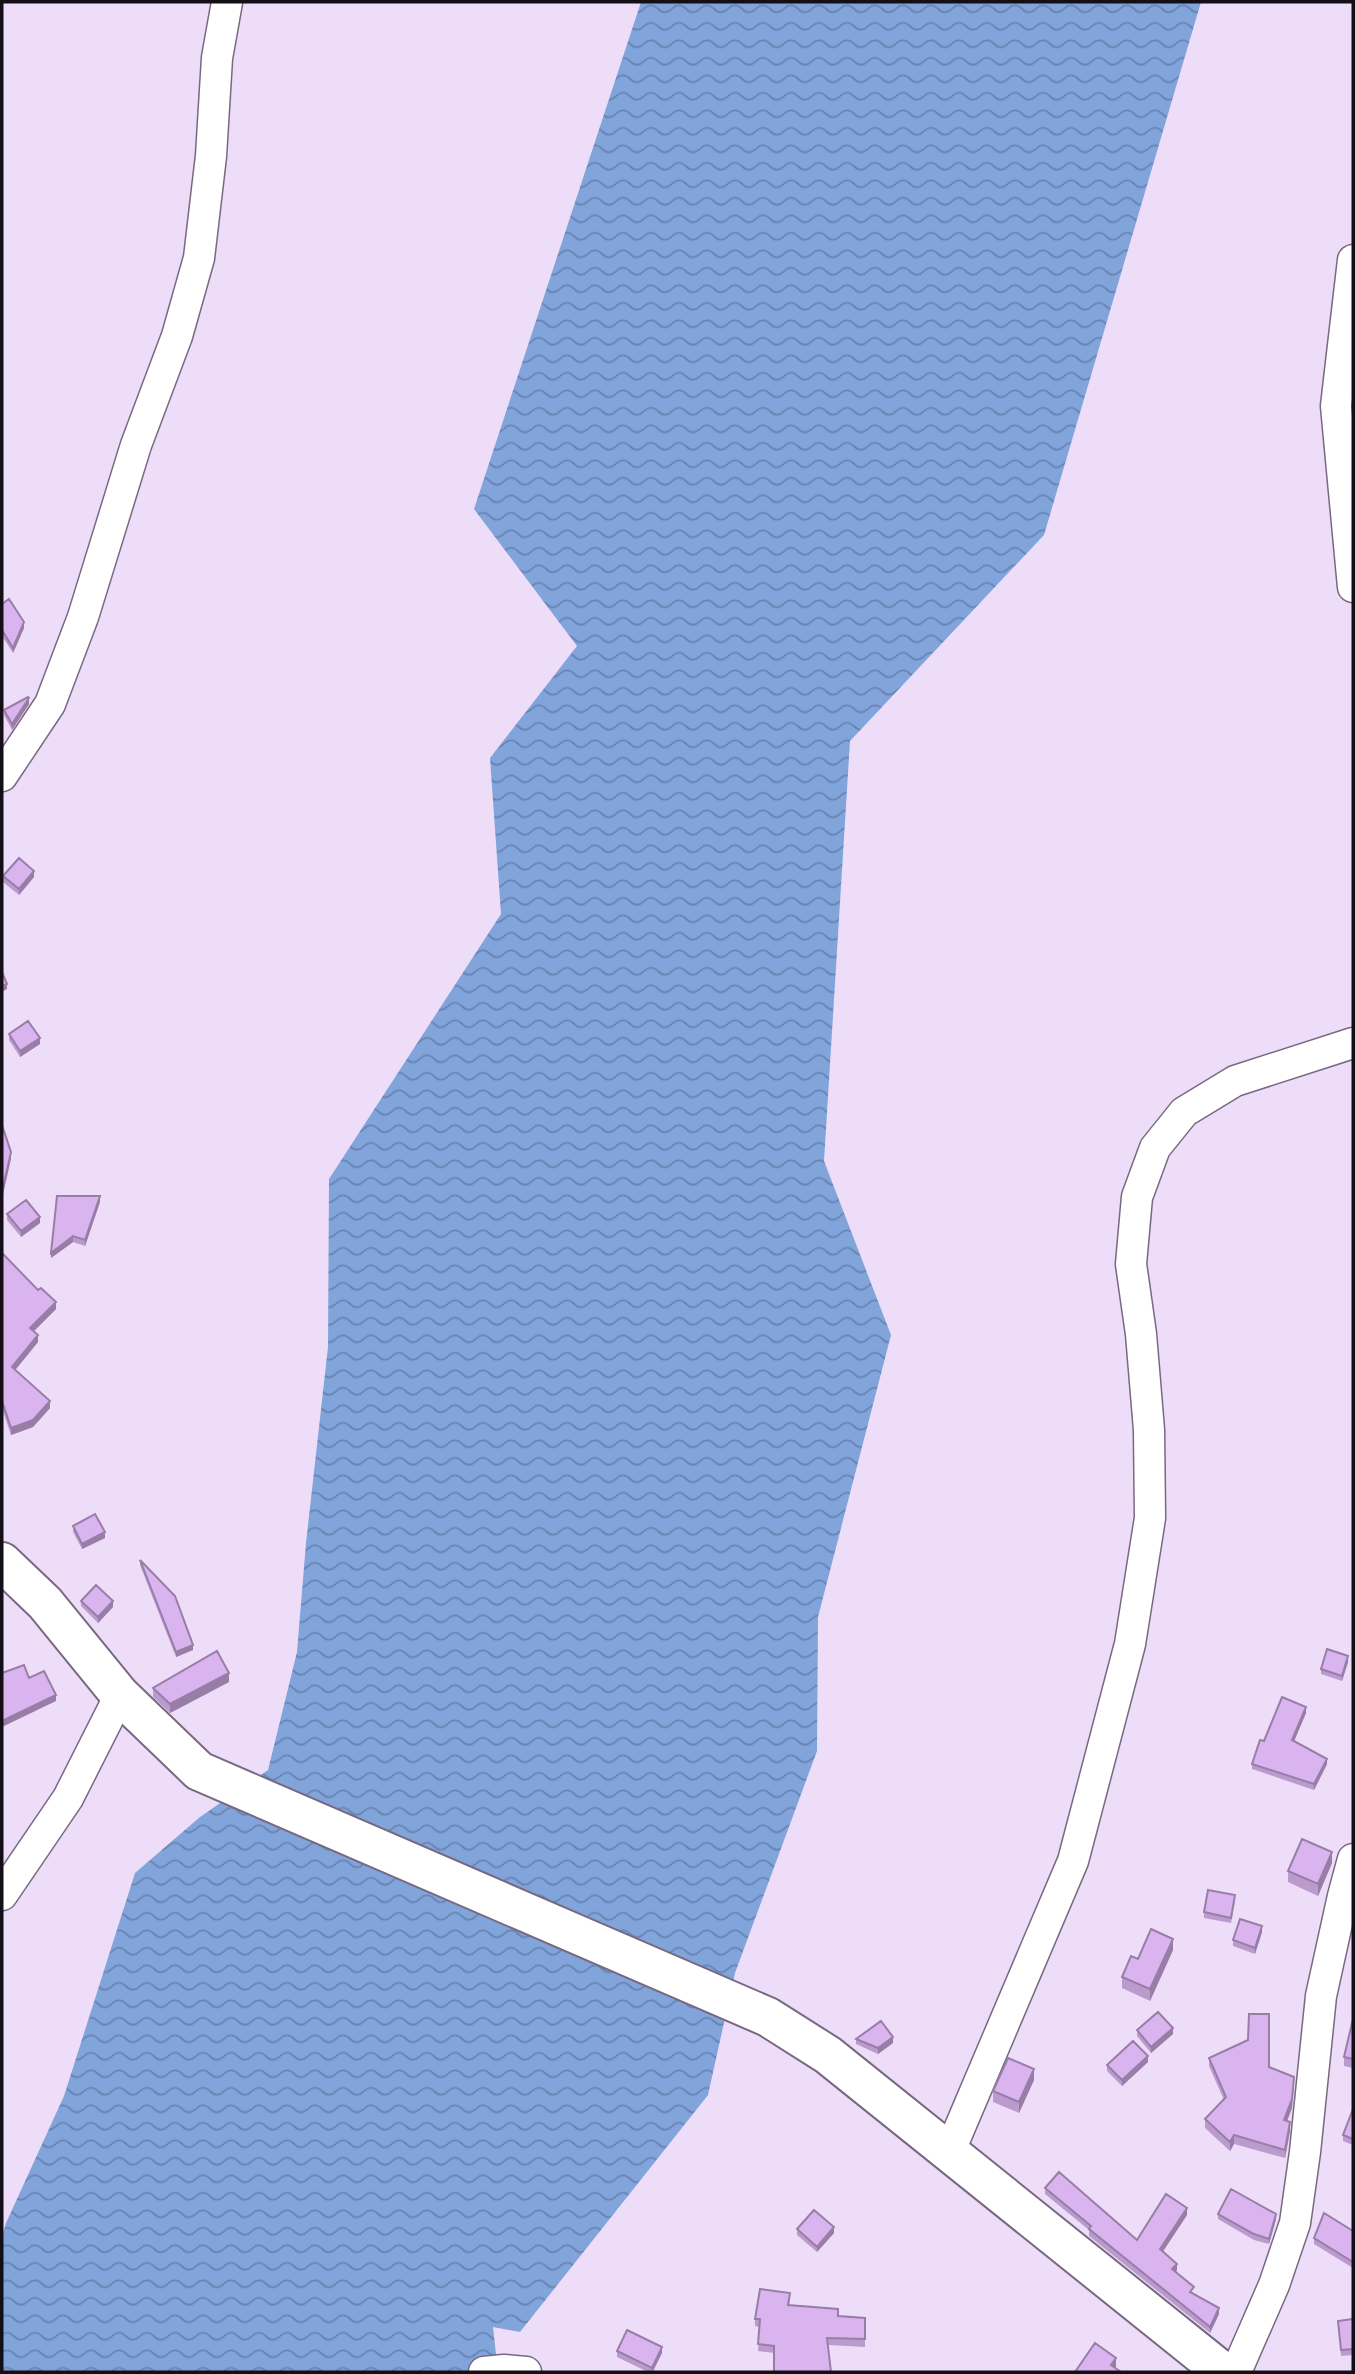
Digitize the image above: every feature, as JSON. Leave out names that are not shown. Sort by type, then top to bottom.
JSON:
[{"type":"street","points":[[2,776],[50,704],[83,617],[136,445],[181,323],[199,258],[211,156],[217,58],[228,2]]},
{"type":"street","points":[[1353,260],[1336,406],[1353,587]]},
{"type":"street","points":[[949,2152],[1073,1861],[1130,1644],[1150,1518],[1149,1430],[1141,1334],[1131,1264],[1137,1197],[1155,1148],[1184,1112],[1234,1081],[1353,1043]]},
{"type":"street","points":[[2,1562],[45,1603],[120,1695],[199,1771],[768,2017],[828,2055],[1223,2372]]},
{"type":"street","points":[[2,1895],[68,1798],[120,1695]]},
{"type":"street","points":[[1236,2372],[1274,2285],[1295,2223],[1321,1996],[1353,1858]]},
{"type":"street","points":[[484,2372],[526,2372]]},
{"type":"water","points":[[641,2],[1201,2],[1044,535],[850,741],[824,1161],[891,1335],[818,1617],[817,1751],[735,1973],[708,2095],[520,2332],[493,2327],[498,2372],[2,2372],[2,2237],[64,2096],[135,1873],[200,1817],[268,1770],[297,1652],[328,1347],[329,1179],[501,914],[490,758],[577,646],[474,509]]},
{"type":"building","points":[[9,599],[24,622],[13,648],[2,630],[2,604]]},
{"type":"building","points":[[29,698],[12,724],[4,710]]},
{"type":"building","points":[[19,858],[34,871],[19,889],[3,876]]},
{"type":"building","points":[[2,972],[7,984],[2,986]]},
{"type":"building","points":[[28,1021],[40,1038],[20,1051],[9,1034]]},
{"type":"building","points":[[2,1125],[11,1152],[2,1192]]},
{"type":"building","points":[[57,1196],[100,1196],[85,1240],[73,1236],[51,1253]]},
{"type":"building","points":[[26,1200],[40,1217],[21,1231],[7,1214]]},
{"type":"building","points":[[2,1253],[38,1290],[41,1288],[56,1302],[30,1328],[38,1335],[12,1367],[50,1401],[33,1420],[11,1428],[2,1401]]},
{"type":"building","points":[[95,1514],[105,1532],[82,1544],[73,1526]]},
{"type":"building","points":[[140,1560],[175,1596],[193,1645],[176,1652]]},
{"type":"building","points":[[96,1585],[113,1601],[98,1617],[81,1601]]},
{"type":"building","points":[[1327,1649],[1348,1656],[1342,1676],[1321,1669]]},
{"type":"building","points":[[217,1651],[229,1673],[170,1704],[153,1688]]},
{"type":"building","points":[[24,1665],[29,1678],[44,1671],[56,1695],[2,1721],[2,1673]]},
{"type":"building","points":[[1282,1697],[1306,1707],[1292,1740],[1327,1759],[1314,1784],[1252,1764],[1260,1740],[1264,1741]]},
{"type":"building","points":[[1302,1839],[1332,1852],[1318,1884],[1288,1871]]},
{"type":"building","points":[[1208,1890],[1235,1895],[1231,1918],[1204,1912]]},
{"type":"building","points":[[1240,1919],[1262,1926],[1255,1948],[1233,1940]]},
{"type":"building","points":[[1151,1929],[1173,1939],[1150,1989],[1122,1977],[1131,1956],[1138,1959]]},
{"type":"building","points":[[1158,2012],[1173,2028],[1151,2047],[1137,2030]]},
{"type":"building","points":[[1249,2014],[1269,2014],[1269,2067],[1294,2077],[1292,2099],[1284,2120],[1290,2122],[1285,2150],[1234,2135],[1230,2142],[1205,2119],[1226,2097],[1209,2058],[1248,2040]]},
{"type":"building","points":[[1353,2019],[1353,2059],[1344,2057]]},
{"type":"building","points":[[881,2021],[893,2037],[878,2048],[856,2039]]},
{"type":"building","points":[[1133,2041],[1148,2056],[1122,2080],[1107,2065]]},
{"type":"building","points":[[1008,2058],[1034,2069],[1019,2102],[993,2091]]},
{"type":"building","points":[[1353,2109],[1353,2139],[1343,2135]]},
{"type":"building","points":[[1059,2172],[1137,2240],[1166,2194],[1187,2208],[1160,2249],[1177,2264],[1172,2269],[1194,2287],[1190,2292],[1219,2308],[1210,2327],[1089,2229],[1091,2226],[1045,2188]]},
{"type":"building","points":[[1231,2189],[1276,2214],[1269,2239],[1254,2234],[1218,2214]]},
{"type":"building","points":[[814,2210],[834,2227],[817,2247],[797,2229]]},
{"type":"building","points":[[1324,2213],[1353,2231],[1353,2262],[1314,2238]]},
{"type":"building","points":[[760,2289],[790,2293],[788,2305],[838,2309],[838,2316],[865,2318],[865,2339],[827,2338],[831,2372],[774,2372],[774,2346],[758,2344],[760,2319],[755,2319]]},
{"type":"building","points":[[1353,2319],[1353,2349],[1341,2350],[1338,2321]]},
{"type":"building","points":[[627,2330],[662,2347],[652,2368],[617,2351]]},
{"type":"building","points":[[1095,2343],[1116,2358],[1111,2365],[1121,2372],[1075,2372]]}]
